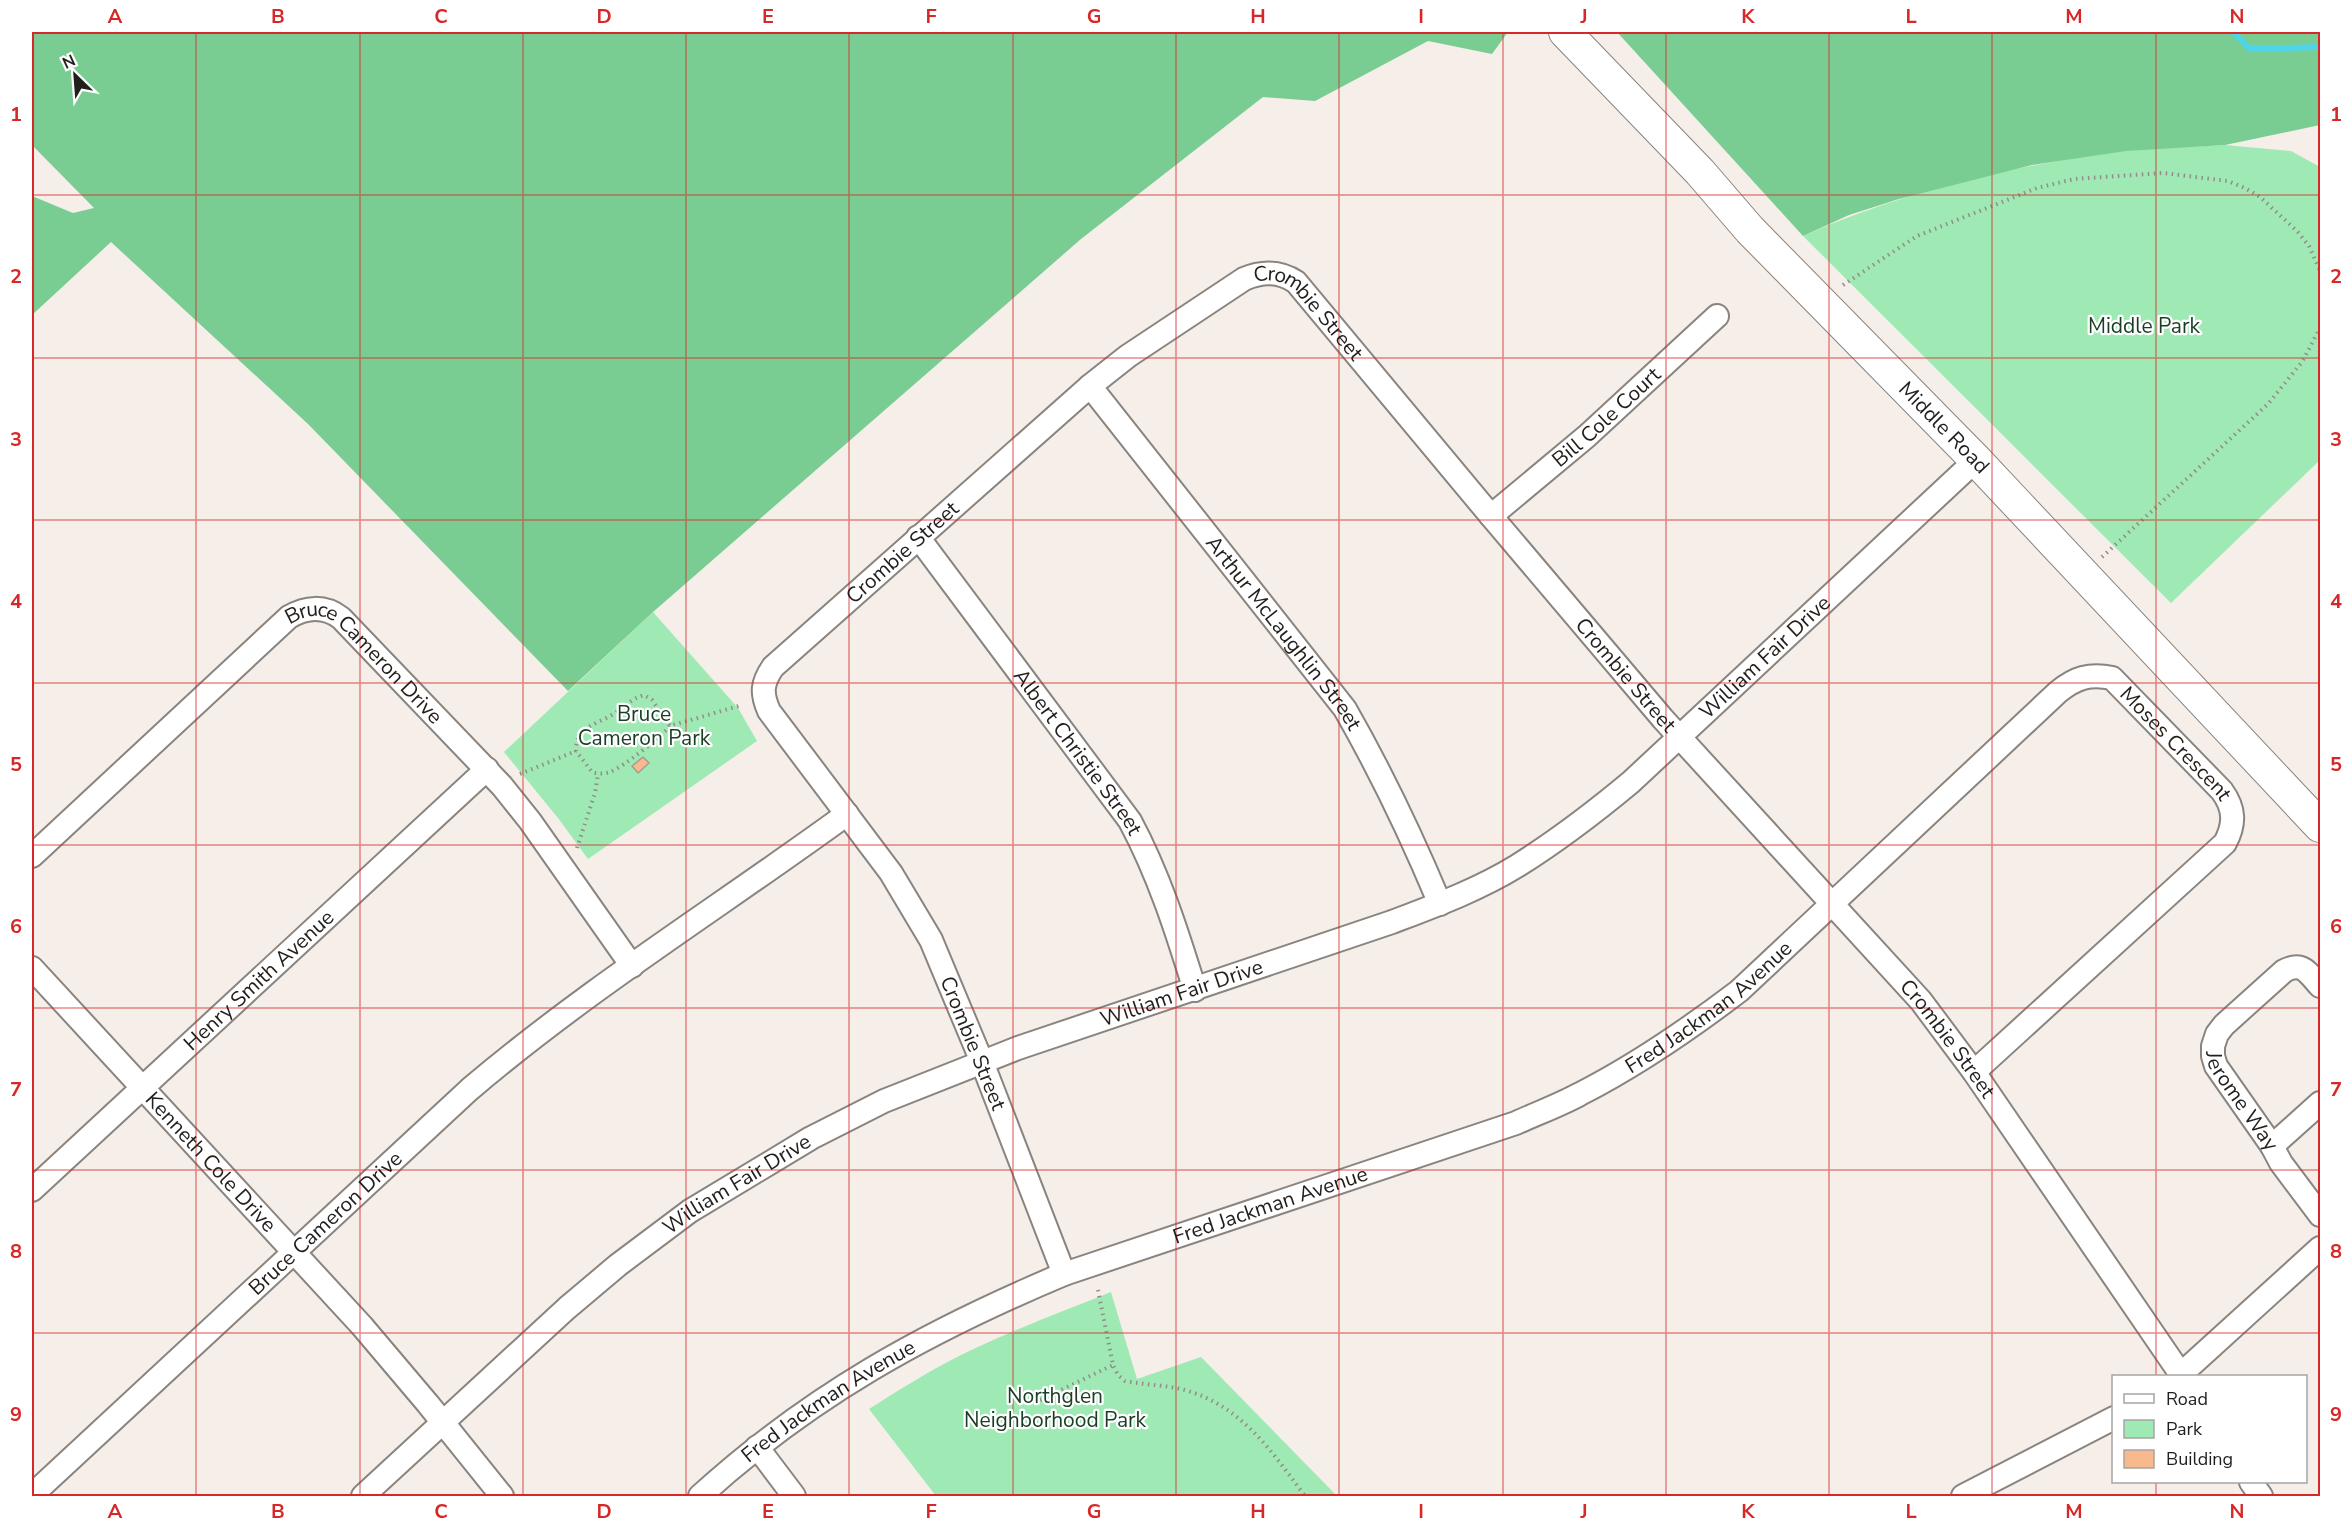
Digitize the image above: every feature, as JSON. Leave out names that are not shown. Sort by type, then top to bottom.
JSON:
[{"type":"street","name":"Middle Road","points":[[1564,32],[1700,172],[1750,230],[1976,460],[2320,826]]},
{"type":"street","name":"Crombie Street","points":[[1064,1274],[982,1062],[926,931],[891,873],[769,711],[762,689],[773,667],[1090,386],[1128,356],[1244,279],[1258,273],[1286,275],[1296,282],[1491,516],[1679,736],[1921,1001],[1974,1072],[2180,1375]]},
{"type":"street","name":"Bill Cole Court","points":[[1491,516],[1587,436],[1718,316]]},
{"type":"street","name":"Arthur McLaughlin Street","points":[[1090,386],[1346,709],[1399,810],[1440,904]]},
{"type":"street","name":"William Fair Drive","points":[[363,1497],[567,1308],[690,1210],[832,1127],[884,1101],[982,1062],[1440,904],[1516,866],[1576,826],[1631,782],[1976,460]]},
{"type":"street","name":"Albert Christie Street","points":[[918,537],[1130,821],[1160,884],[1195,990]]},
{"type":"street","name":"Bruce Cameron Drive","points":[[32,856],[289,617],[299,611],[309,609],[332,611],[487,769],[530,821],[632,966]]},
{"type":"street","name":"Moses Crescent","points":[[1832,905],[2058,692],[2071,682],[2085,676],[2112,678],[2222,790],[2228,800],[2233,819],[2231,832],[2225,843],[1974,1072]]},
{"type":"street","name":"Henry Smith Avenue","points":[[32,1190],[487,769]]},
{"type":"street","name":"Bruce Cameron Drive","points":[[32,1496],[478,1082],[576,1004],[847,814]]},
{"type":"street","name":"Fred Jackman Avenue","points":[[700,1497],[757,1447],[802,1413],[889,1357],[1000,1301],[1064,1274],[1463,1142],[1579,1095],[1639,1062],[1693,1026],[1739,991],[1832,905]]},
{"type":"street","name":"Jerome Way","points":[[2320,986],[2300,967],[2294,966],[2284,971],[2224,1025],[2217,1034],[2213,1046],[2216,1066],[2272,1146],[2281,1163],[2320,1215]]},
{"type":"street","name":"Kenneth Cole Drive","points":[[32,968],[292,1253],[362,1326],[502,1497]]},
{"type":"street","points":[[2272,1146],[2320,1103]]},
{"type":"street","points":[[2182,1375],[2320,1248]]},
{"type":"street","points":[[1963,1497],[2112,1419]]},
{"type":"street","points":[[757,1447],[794,1497]]},
{"type":"street","points":[[2252,1483],[2261,1497]]},
{"type":"path","points":[[1843,285],[1917,236],[2037,188],[2074,179],[2163,173],[2228,181],[2260,197],[2297,231],[2309,246],[2320,271]]},
{"type":"path","points":[[2102,557],[2268,404],[2302,362],[2320,328]]},
{"type":"path","points":[[670,726],[652,700],[644,695],[636,697],[615,713],[583,730],[578,739],[576,751],[592,772],[598,774],[612,771],[670,726],[742,705]]},
{"type":"path","points":[[519,774],[576,751]]},
{"type":"path","points":[[577,848],[595,793],[598,774]]},
{"type":"path","points":[[1098,1290],[1113,1365],[1118,1375],[1125,1381],[1184,1390],[1234,1415],[1262,1440],[1305,1497]]},
{"type":"path","points":[[1040,1400],[1113,1365]]},
{"type":"green space","points":[[32,32],[1508,32],[1492,54],[1428,41],[1315,101],[1263,97],[1081,239],[653,612],[568,691],[308,424],[111,242],[32,315],[32,196],[73,213],[94,208],[32,145]]},
{"type":"green space","points":[[1617,32],[2320,32],[2320,125],[2225,145],[2126,151],[2032,165],[1899,199],[1849,215],[1803,236]]},
{"type":"green space","name":"Middle Park","points":[[2225,145],[2291,151],[2320,167],[2320,460],[2171,603],[1803,236],[1920,193],[2001,172],[2124,151]]},
{"type":"green space","name":"Bruce Cameron Park","points":[[653,612],[738,708],[757,741],[588,859],[504,752]]},
{"type":"green space","name":"Northglen Neighborhood Park","points":[[1111,1292],[1137,1379],[1201,1357],[1337,1496],[936,1496],[869,1409],[961,1355]]},
{"type":"building","points":[[643,757],[649,763],[638,773],[632,766]]},
{"type":"waterway","points":[[2233,32],[2250,49],[2320,47]]}]
